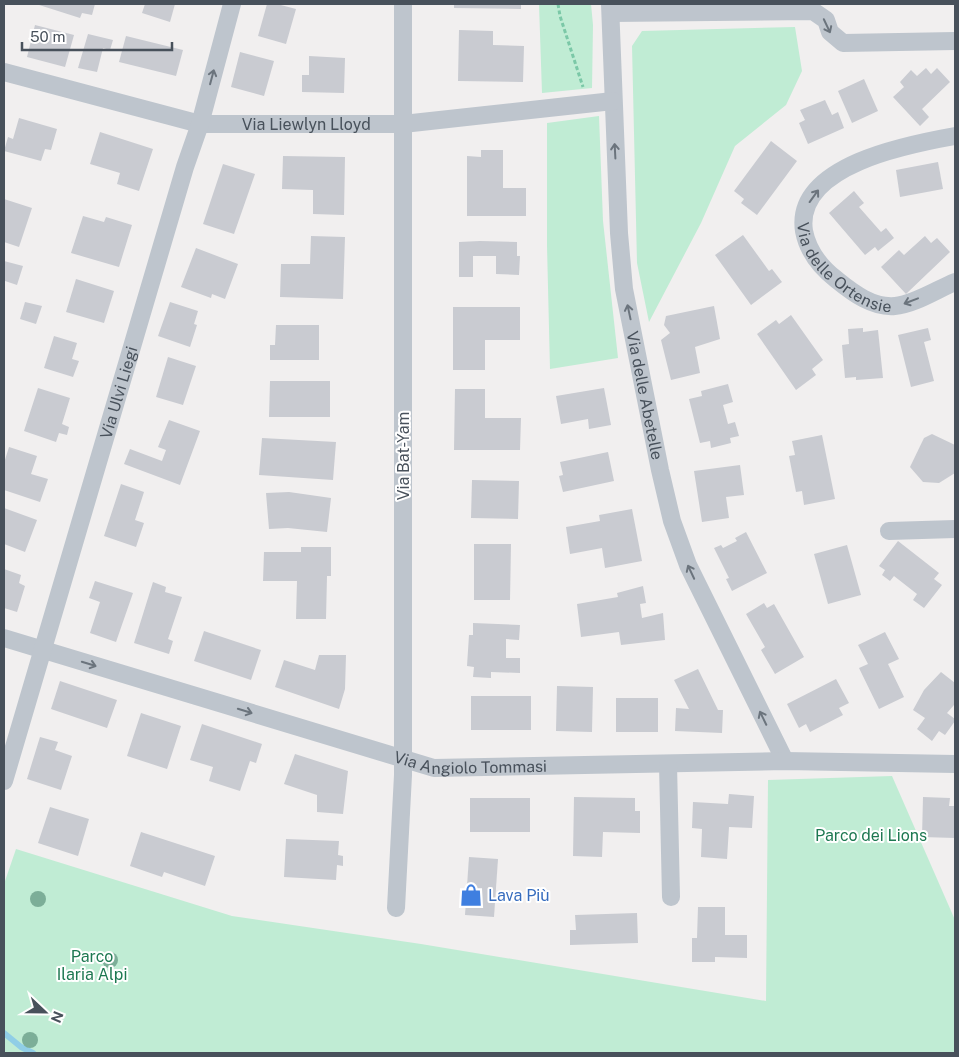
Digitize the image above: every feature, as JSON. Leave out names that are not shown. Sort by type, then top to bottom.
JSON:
[{"type":"street","name":"Via Ulvi Liegi","points":[[4,781],[200,124],[232,4]]},
{"type":"street","name":"Via Bat-Yam","points":[[396,908],[403,760],[403,4]]},
{"type":"street","points":[[611,8],[813,11],[826,20],[830,32],[843,43],[955,40]]},
{"type":"street","name":"Via delle Abetelle","points":[[611,8],[619,233],[624,289],[672,521],[681,549],[694,578],[785,761]]},
{"type":"street","name":"Via Liewlyn Lloyd","points":[[4,72],[200,124],[402,124],[613,101]]},
{"type":"street","name":"Via delle Ortensie","points":[[955,136],[875,155],[846,167],[819,188],[808,203],[803,223],[806,241],[814,258],[842,284],[866,300],[879,305],[895,306],[907,304],[955,282]]},
{"type":"street","points":[[889,531],[955,529]]},
{"type":"street","name":"Via Angiolo Tommasi","points":[[4,638],[434,768],[785,761],[955,764]]},
{"type":"street","points":[[668,764],[671,898]]},
{"type":"path","points":[[558,4],[560,16],[583,86],[584,104]]},
{"type":"green space","points":[[539,4],[591,4],[593,25],[592,88],[542,93]]},
{"type":"green space","points":[[795,27],[802,71],[786,105],[735,146],[701,223],[649,322],[637,263],[632,46],[642,31]]},
{"type":"green space","points":[[599,116],[603,221],[618,358],[550,369],[547,123]]},
{"type":"green space","name":"Parco Ilaria Alpi","points":[[892,776],[955,920],[955,1053],[4,1053],[4,884],[16,849],[232,916],[421,944],[766,1001],[768,780]]},
{"type":"building","points":[[36,4],[95,4],[92,15],[82,13],[80,18]]},
{"type":"building","points":[[145,4],[175,4],[170,22],[142,13]]},
{"type":"building","points":[[267,4],[277,4],[296,9],[286,44],[258,36]]},
{"type":"building","points":[[454,4],[521,4],[521,9],[454,8]]},
{"type":"building","points":[[35,25],[74,35],[65,67],[27,57]]},
{"type":"building","points":[[459,30],[493,31],[493,45],[524,46],[523,82],[458,81]]},
{"type":"building","points":[[88,34],[113,40],[110,50],[103,48],[97,72],[78,68]]},
{"type":"building","points":[[126,36],[183,50],[176,76],[119,62]]},
{"type":"building","points":[[240,52],[274,61],[264,96],[231,87]]},
{"type":"building","points":[[309,56],[345,58],[344,93],[302,92],[302,75],[309,75]]},
{"type":"building","points":[[926,68],[931,74],[937,68],[950,82],[922,109],[929,117],[920,126],[893,97],[904,87],[900,82],[911,70],[917,76]]},
{"type":"building","points":[[864,79],[878,111],[852,123],[838,91]]},
{"type":"building","points":[[825,100],[832,115],[838,112],[844,128],[808,144],[799,123],[805,120],[800,110]]},
{"type":"building","points":[[19,118],[57,129],[51,150],[45,149],[41,161],[4,151],[8,137],[13,139]]},
{"type":"building","points":[[100,132],[153,149],[139,191],[117,184],[120,173],[90,164]]},
{"type":"building","points":[[771,141],[797,161],[757,215],[741,203],[744,199],[734,191]]},
{"type":"building","points":[[481,150],[503,150],[503,188],[526,188],[526,216],[467,216],[467,156],[481,157]]},
{"type":"building","points":[[283,156],[345,157],[344,215],[313,214],[313,190],[282,189]]},
{"type":"building","points":[[938,162],[943,189],[900,197],[896,170]]},
{"type":"building","points":[[223,164],[255,174],[234,234],[203,224]]},
{"type":"building","points":[[854,191],[864,203],[859,207],[881,232],[886,228],[894,238],[878,251],[875,247],[865,255],[829,213]]},
{"type":"building","points":[[4,199],[32,208],[19,247],[4,242]]},
{"type":"building","points":[[83,216],[104,222],[106,217],[132,225],[119,267],[71,253]]},
{"type":"building","points":[[743,235],[769,271],[772,269],[782,282],[751,305],[715,255]]},
{"type":"building","points":[[311,236],[345,237],[343,299],[280,297],[281,264],[310,264]]},
{"type":"building","points":[[925,236],[931,243],[937,238],[950,252],[906,294],[881,267],[899,250],[904,255]]},
{"type":"building","points":[[459,242],[517,242],[517,256],[520,256],[519,275],[496,274],[496,256],[473,256],[473,277],[459,277]]},
{"type":"building","points":[[196,248],[238,264],[225,299],[212,294],[211,298],[181,287]]},
{"type":"building","points":[[4,261],[23,266],[17,285],[5,281],[4,284]]},
{"type":"building","points":[[76,279],[114,291],[104,323],[66,312]]},
{"type":"building","points":[[25,302],[42,306],[36,324],[20,319]]},
{"type":"building","points":[[170,302],[198,311],[194,324],[197,325],[190,347],[158,336]]},
{"type":"building","points":[[714,306],[720,339],[695,347],[700,373],[671,380],[661,340],[670,333],[664,325],[666,316]]},
{"type":"building","points":[[453,307],[520,307],[520,340],[485,340],[485,370],[453,370]]},
{"type":"building","points":[[791,315],[823,360],[812,369],[816,375],[796,390],[757,334],[776,320],[779,324]]},
{"type":"building","points":[[276,325],[319,325],[319,360],[270,360],[270,345],[275,345]]},
{"type":"building","points":[[863,328],[863,332],[878,330],[883,378],[856,380],[856,377],[845,378],[842,345],[849,344],[848,329]]},
{"type":"building","points":[[928,328],[931,340],[924,342],[934,381],[911,387],[898,335]]},
{"type":"building","points":[[54,336],[77,343],[72,359],[79,361],[73,377],[44,368]]},
{"type":"building","points":[[168,357],[196,366],[183,405],[156,397]]},
{"type":"building","points":[[270,381],[330,381],[330,417],[269,417]]},
{"type":"building","points":[[728,384],[733,402],[723,405],[728,424],[735,422],[739,436],[730,438],[731,443],[711,448],[710,441],[700,443],[689,399],[702,396],[701,391]]},
{"type":"building","points":[[38,388],[70,398],[62,424],[69,427],[67,435],[59,433],[56,442],[24,431]]},
{"type":"building","points":[[604,388],[611,425],[589,429],[588,419],[561,424],[556,396]]},
{"type":"building","points":[[455,389],[485,389],[485,418],[521,418],[520,450],[454,450]]},
{"type":"building","points":[[169,420],[200,431],[180,485],[124,464],[130,449],[162,461],[166,450],[158,447]]},
{"type":"building","points":[[932,434],[955,445],[955,473],[939,483],[923,482],[910,467],[924,438]]},
{"type":"building","points":[[822,435],[835,499],[804,505],[802,491],[796,492],[789,456],[795,455],[792,441]]},
{"type":"building","points":[[262,438],[336,442],[333,480],[259,475]]},
{"type":"building","points":[[9,447],[37,456],[31,474],[48,479],[40,502],[4,490],[4,463]]},
{"type":"building","points":[[608,452],[614,481],[563,492],[559,476],[563,475],[560,462]]},
{"type":"building","points":[[740,465],[744,495],[726,497],[729,518],[702,522],[694,471]]},
{"type":"building","points":[[472,480],[519,481],[518,519],[471,518]]},
{"type":"building","points":[[121,484],[144,492],[135,520],[144,523],[136,547],[104,536]]},
{"type":"building","points":[[289,492],[331,498],[327,532],[288,528],[269,529],[266,493]]},
{"type":"building","points":[[4,508],[37,520],[25,552],[4,544]]},
{"type":"building","points":[[632,509],[642,561],[605,568],[602,548],[570,554],[566,527],[600,521],[599,515]]},
{"type":"building","points":[[746,532],[767,573],[732,591],[726,579],[729,578],[714,548],[721,545],[723,548],[737,541],[735,538]]},
{"type":"building","points":[[898,541],[939,573],[934,579],[942,585],[924,608],[913,600],[917,594],[894,576],[890,581],[882,575],[885,570],[879,566]]},
{"type":"building","points":[[474,544],[511,544],[510,600],[474,600]]},
{"type":"building","points":[[847,545],[861,595],[828,604],[814,554]]},
{"type":"building","points":[[301,547],[331,547],[331,576],[327,576],[326,619],[296,619],[297,581],[263,581],[264,552],[301,552]]},
{"type":"building","points":[[4,569],[21,575],[19,583],[25,586],[17,612],[4,608]]},
{"type":"building","points":[[95,581],[133,593],[116,642],[90,633],[100,602],[89,598]]},
{"type":"building","points":[[153,582],[166,587],[165,592],[182,597],[168,639],[173,641],[169,654],[134,643]]},
{"type":"building","points":[[643,586],[646,603],[640,604],[642,618],[663,613],[665,640],[621,645],[619,632],[581,637],[577,604],[618,597],[617,593]]},
{"type":"building","points":[[764,603],[767,608],[774,604],[804,657],[775,674],[761,650],[765,647],[746,614]]},
{"type":"building","points":[[473,623],[520,625],[519,640],[506,639],[506,658],[520,658],[520,673],[491,672],[491,678],[473,677],[474,667],[467,666],[469,635],[473,635]]},
{"type":"building","points":[[204,631],[261,650],[251,680],[194,661]]},
{"type":"building","points":[[885,632],[899,659],[888,664],[904,697],[879,709],[859,668],[868,664],[858,645]]},
{"type":"building","points":[[319,655],[346,655],[345,689],[339,709],[275,687],[284,660],[315,670]]},
{"type":"building","points":[[698,669],[718,710],[723,710],[722,733],[675,731],[676,708],[689,709],[674,680]]},
{"type":"building","points":[[941,672],[955,683],[955,707],[954,705],[947,713],[955,721],[945,735],[939,731],[932,741],[917,729],[925,718],[913,710],[924,690]]},
{"type":"building","points":[[836,679],[849,703],[839,708],[843,715],[810,732],[806,724],[799,728],[787,704]]},
{"type":"building","points":[[60,681],[117,700],[107,728],[51,709]]},
{"type":"building","points":[[557,686],[593,687],[592,732],[556,731]]},
{"type":"building","points":[[471,696],[531,696],[531,730],[471,730]]},
{"type":"building","points":[[616,698],[658,698],[658,732],[616,732]]},
{"type":"building","points":[[141,713],[181,726],[167,769],[127,756]]},
{"type":"building","points":[[202,724],[262,744],[256,763],[250,761],[240,791],[209,781],[213,767],[190,760]]},
{"type":"building","points":[[40,737],[58,742],[55,750],[72,756],[61,790],[27,779]]},
{"type":"building","points":[[295,754],[348,771],[343,814],[317,812],[317,795],[284,784]]},
{"type":"building","points":[[729,794],[754,796],[752,828],[729,827],[727,859],[701,857],[702,829],[692,828],[693,802],[728,804]]},
{"type":"building","points":[[574,797],[635,798],[635,811],[640,811],[640,833],[603,832],[602,857],[573,856]]},
{"type":"building","points":[[923,797],[950,798],[949,806],[955,806],[955,838],[922,837]]},
{"type":"building","points":[[470,798],[530,798],[530,832],[470,832]]},
{"type":"building","points":[[50,807],[89,819],[78,856],[38,843]]},
{"type":"building","points":[[141,832],[215,856],[205,886],[164,872],[162,877],[130,866]]},
{"type":"building","points":[[286,839],[339,841],[338,855],[343,856],[343,866],[337,865],[336,880],[284,877]]},
{"type":"building","points":[[469,857],[498,859],[494,917],[465,915]]},
{"type":"building","points":[[698,907],[725,907],[725,935],[747,935],[747,958],[715,957],[715,962],[692,962],[692,938],[697,938]]},
{"type":"building","points":[[637,913],[638,943],[570,945],[570,930],[576,930],[575,915]]},
{"type":"waterway","points":[[4,1033],[21,1047],[33,1053]]},
{"type":"place","name":"Lava Più","points":[[471,895]]},
{"type":"park label","name":"Parco dei Lions","points":[[871,835]]}]
